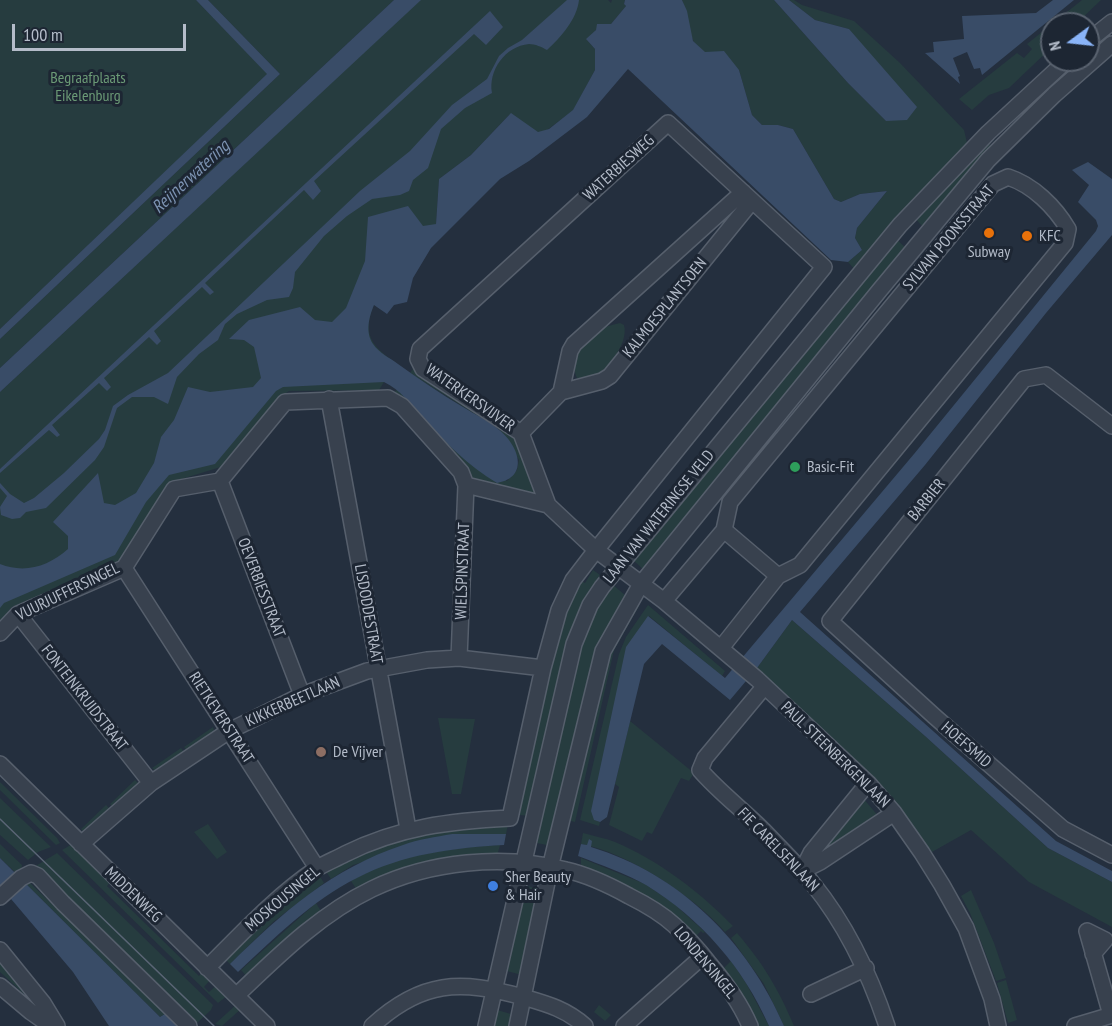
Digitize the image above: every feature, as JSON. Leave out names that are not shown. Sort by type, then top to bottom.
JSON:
[{"type":"street","points":[[1100,32],[1112,22]]},
{"type":"street","name":"LAAN VAN WATERINGSE VELD","points":[[517,1026],[550,868],[603,651],[641,584],[988,160],[1054,95],[1112,44]]},
{"type":"street","name":"LAAN VAN WATERINGSE VELD","points":[[486,1026],[574,644],[590,605],[618,567],[900,225],[988,133],[1054,72]]},
{"type":"street","name":"WATERBIESWEG","points":[[418,359],[420,349],[668,123],[825,267]]},
{"type":"street","name":"SYLVAIN POONSSTRAAT","points":[[664,601],[724,530],[730,502],[993,183],[1008,177],[1023,182],[1059,213],[1068,229],[1065,243],[800,565],[778,576],[721,648]]},
{"type":"street","name":"KALMOESPLANTSOEN","points":[[747,196],[610,376],[602,381],[561,392],[570,351],[574,344],[747,196]]},
{"type":"street","points":[[900,225],[919,242]]},
{"type":"street","name":"LAAN VAN WATERINGSE VELD","points":[[510,818],[543,668],[559,610],[573,580],[825,267]]},
{"type":"street","name":"WATERKERSVIJVER","points":[[418,359],[423,369],[521,433],[548,505],[596,550],[618,567]]},
{"type":"street","name":"BARBIER","points":[[830,621],[1024,380],[1046,375],[1112,426]]},
{"type":"street","points":[[521,433],[561,392]]},
{"type":"street","points":[[220,481],[285,402],[388,398],[402,406],[461,472],[466,485]]},
{"type":"street","name":"LISDODDESTRAAT","points":[[329,399],[408,829]]},
{"type":"street","name":"VUURJUFFERSINGEL","points":[[0,633],[18,614],[124,568],[174,489],[220,481]]},
{"type":"street","name":"OEVERBIESSTRAAT","points":[[220,481],[302,695]]},
{"type":"street","name":"WATERKERSVIJVER","points":[[466,485],[548,505]]},
{"type":"street","name":"WIELSPINSTRAAT","points":[[459,658],[466,485]]},
{"type":"street","points":[[724,530],[778,576]]},
{"type":"street","name":"PAUL STEENBERGENLAAN","points":[[618,567],[664,601],[736,661],[868,783],[894,813],[942,885],[966,928],[992,999],[998,1026]]},
{"type":"street","name":"RIETKEVERSTRAAT","points":[[124,568],[317,868]]},
{"type":"street","name":"FONTEINKRUIDSTRAAT","points":[[18,614],[151,783]]},
{"type":"street","name":"HOEFSMID","points":[[830,621],[1063,829],[1112,855]]},
{"type":"street","name":"KIKKERBEETLAAN","points":[[81,844],[151,783],[229,731],[302,695],[378,668],[427,660],[459,658],[543,668]]},
{"type":"street","name":"FIE CARELSENLAAN","points":[[760,683],[705,758],[700,770],[802,871],[840,921],[866,968],[888,1026]]},
{"type":"street","name":"MIDDENWEG","points":[[0,764],[267,1026]]},
{"type":"street","points":[[802,871],[811,853],[868,783]]},
{"type":"street","points":[[802,871],[820,862],[894,813]]},
{"type":"street","name":"MOSKOUSINGEL","points":[[207,968],[268,907],[317,868],[365,844],[408,829],[455,821],[510,818]]},
{"type":"street","points":[[237,995],[300,936],[343,905],[407,874],[471,862],[525,863],[550,868]]},
{"type":"street","name":"LONDENSINGEL","points":[[550,868],[566,869],[608,885],[643,903],[674,925],[729,987],[750,1026]]},
{"type":"street","points":[[0,897],[26,875],[38,876],[189,1026]]},
{"type":"street","points":[[0,950],[43,1003],[57,1026]]},
{"type":"street","points":[[1075,1026],[1111,1015],[1093,954]]},
{"type":"street","points":[[624,1026],[703,956]]},
{"type":"street","points":[[811,994],[866,968]]},
{"type":"street","points":[[0,986],[51,1026]]},
{"type":"street","points":[[372,1026],[405,1000],[425,991],[442,987],[495,989],[566,1011],[585,1026]]},
{"type":"green space","name":"Begraafplaats Eikelenburg","points":[[0,0],[196,0],[268,74],[0,329]]},
{"type":"green space","points":[[208,0],[394,0],[0,368],[0,339],[280,74]]},
{"type":"green space","points":[[420,0],[608,0],[611,3],[612,0],[625,0],[626,6],[611,24],[596,30],[587,40],[595,49],[595,70],[573,111],[540,135],[509,115],[471,155],[439,179],[436,224],[374,304],[370,314],[371,338],[380,351],[396,363],[379,390],[289,391],[281,396],[224,466],[175,481],[167,488],[121,560],[12,607],[0,621],[0,392]]},
{"type":"green space","points":[[682,0],[774,0],[848,83],[886,121],[849,29],[815,20],[789,0],[854,21],[900,63],[964,130],[968,147],[856,271],[848,262],[862,250],[855,238],[857,228],[887,191],[860,194],[841,202],[834,199],[793,129],[778,125],[762,125],[752,115],[739,70],[709,55],[694,42]]},
{"type":"green space","points":[[1082,0],[1101,0],[1088,12],[1067,12]]},
{"type":"green space","points":[[1040,34],[1040,58],[1009,88],[989,95],[972,110],[959,99],[1017,53],[1024,58],[1032,49],[1027,44]]},
{"type":"green space","points":[[1061,72],[1068,72],[1034,110],[1025,102]]},
{"type":"green space","points":[[985,140],[995,150],[923,227],[913,216]]},
{"type":"green space","points":[[894,237],[906,248],[645,571],[632,559]]},
{"type":"green space","points":[[620,323],[624,325],[625,333],[618,353],[611,362],[594,376],[586,379],[577,378],[576,359],[586,340],[596,331]]},
{"type":"green space","points":[[416,365],[514,433],[537,488],[535,492],[531,494],[477,482],[470,476],[394,392],[398,389],[411,406],[507,481],[517,470],[519,460],[500,430],[410,373]]},
{"type":"green space","points":[[593,570],[600,575],[583,600],[585,609],[531,816],[519,815],[517,811],[558,628],[580,580],[585,583]]},
{"type":"green space","points":[[612,584],[626,596],[552,846],[532,842],[584,629]]},
{"type":"green space","points":[[636,603],[639,606],[614,650],[575,822],[567,820],[604,661]]},
{"type":"green space","points":[[648,605],[725,671],[722,676],[649,616],[594,820],[600,822],[599,826],[580,820],[619,654],[626,637]]},
{"type":"green space","points":[[792,620],[925,736],[1048,848],[1112,882],[1112,927],[1029,882],[971,830],[932,852],[895,804],[757,668]]},
{"type":"green space","points":[[438,718],[475,719],[461,794],[452,794]]},
{"type":"green space","points":[[630,721],[694,773],[689,781],[681,778],[652,834],[647,832],[642,841],[609,825],[619,787],[615,784]]},
{"type":"green space","points":[[213,727],[215,734],[188,752],[184,747]]},
{"type":"green space","points":[[181,748],[185,753],[157,772],[152,768]]},
{"type":"green space","points":[[135,780],[140,785],[114,808],[110,804]]},
{"type":"green space","points":[[0,782],[60,843],[56,845],[0,790]]},
{"type":"green space","points":[[862,797],[880,818],[816,860],[813,856]]},
{"type":"green space","points":[[0,798],[51,847],[38,852],[28,860],[0,835]]},
{"type":"green space","points":[[106,805],[111,810],[85,834],[81,829]]},
{"type":"green space","points":[[208,824],[227,852],[217,859],[194,832]]},
{"type":"green space","points":[[508,824],[506,834],[452,834],[353,865],[331,879],[325,870],[375,846],[430,829]]},
{"type":"green space","points":[[583,833],[615,842],[647,858],[692,889],[733,926],[725,932],[712,918],[659,878],[619,856],[581,844]]},
{"type":"green space","points":[[74,843],[112,880],[107,886],[199,976],[204,970],[212,978],[204,987],[209,992],[218,984],[227,996],[218,1003],[62,850]]},
{"type":"green space","points":[[0,844],[22,865],[21,871],[17,874],[0,858]]},
{"type":"green space","points":[[500,845],[497,856],[357,890],[351,881],[386,864],[423,854]]},
{"type":"green space","points":[[57,853],[213,1005],[211,1010],[195,1025],[34,867]]},
{"type":"green space","points":[[581,858],[645,884],[673,903],[705,932],[701,931],[695,937],[581,869]]},
{"type":"green space","points":[[319,875],[324,883],[273,922],[230,964],[222,956],[265,914]]},
{"type":"green space","points":[[28,881],[178,1025],[165,1014],[160,1017],[25,883]]},
{"type":"green space","points":[[522,885],[541,889],[522,975],[503,970]]},
{"type":"green space","points":[[971,890],[1006,978],[996,981],[970,913],[961,896]]},
{"type":"green space","points":[[316,903],[322,913],[249,979],[241,970]]},
{"type":"green space","points":[[737,933],[770,977],[794,1026],[784,1026],[764,984],[731,938]]},
{"type":"green space","points":[[0,961],[39,1008],[39,1012],[23,998],[25,995],[0,972]]},
{"type":"green space","points":[[731,961],[746,983],[769,1026],[758,1026],[723,969]]},
{"type":"green space","points":[[1006,980],[1017,1020],[1008,1023],[997,983]]},
{"type":"green space","points":[[237,1004],[242,1008],[222,1026],[215,1024]]},
{"type":"green space","points":[[599,1005],[611,1015],[605,1021],[594,1012]]},
{"type":"green space","points":[[494,1009],[514,1015],[511,1026],[490,1026]]},
{"type":"water","points":[[196,0],[208,0],[280,74],[0,339],[0,329],[267,74]]},
{"type":"water","points":[[394,0],[421,0],[0,392],[0,368]]},
{"type":"water","points":[[567,0],[579,0],[572,21],[563,33],[547,50],[529,44],[520,46],[500,61],[493,76],[492,93],[465,108],[441,129],[428,168],[413,180],[409,191],[400,195],[372,199],[324,236],[295,272],[289,297],[267,300],[237,314],[225,324],[218,340],[199,354],[177,377],[168,404],[154,397],[132,397],[117,408],[104,447],[95,460],[46,508],[26,512],[20,518],[12,519],[1,515],[0,507],[7,496],[0,488],[0,483],[10,494],[24,503],[34,498],[64,473],[99,439],[105,430],[113,406],[168,373],[360,191],[410,151],[452,105],[487,79],[499,56],[522,40]]},
{"type":"water","points":[[625,0],[682,0],[687,11],[693,41],[705,52],[724,51],[739,70],[752,115],[762,125],[778,125],[793,129],[834,199],[841,202],[860,194],[887,191],[857,228],[855,238],[862,250],[848,262],[831,260],[628,69],[587,117],[529,161],[500,179],[431,248],[413,278],[407,302],[394,305],[387,314],[374,305],[371,314],[369,335],[378,350],[505,435],[518,459],[518,467],[508,480],[497,483],[467,461],[401,393],[384,382],[283,387],[276,391],[215,464],[169,475],[146,502],[115,555],[4,603],[0,608],[0,564],[18,568],[36,567],[53,560],[68,549],[68,536],[53,522],[98,473],[104,503],[115,505],[136,493],[154,463],[161,437],[174,420],[188,387],[210,392],[253,387],[261,378],[254,347],[244,340],[229,339],[249,320],[300,307],[315,320],[332,322],[346,308],[365,261],[368,217],[408,206],[423,226],[436,224],[439,179],[471,155],[511,113],[538,132],[549,129],[573,110],[595,70],[595,49],[586,39],[596,30],[597,24],[611,24],[626,6]]},
{"type":"water","points":[[774,0],[789,0],[815,20],[849,29],[917,107],[907,120],[886,121],[848,83]]},
{"type":"water","points":[[1053,0],[1074,0],[1059,12],[1040,12],[1040,28],[982,75],[980,68],[974,69],[967,52],[953,58],[960,76],[958,77],[960,84],[925,53],[934,52],[933,42],[964,39],[962,16],[1036,13]]},
{"type":"water","points":[[490,11],[503,27],[486,45],[474,34],[314,181],[321,191],[313,200],[304,190],[205,283],[214,292],[210,295],[202,287],[154,331],[161,341],[157,345],[149,337],[104,378],[111,387],[107,391],[99,383],[52,425],[60,435],[57,437],[49,430],[0,473],[0,469]]},
{"type":"water","points":[[1088,162],[1112,179],[1112,235],[1046,313],[925,465],[800,612],[1056,841],[1112,871],[1112,882],[1048,848],[925,736],[792,620],[730,700],[662,644],[644,664],[607,817],[600,822],[594,820],[591,811],[626,647],[648,616],[725,678],[914,454],[1096,231],[1098,226],[1096,220],[1078,202],[1089,185],[1072,170]]},
{"type":"water","points":[[452,834],[506,834],[504,845],[466,848],[410,858],[357,878],[309,908],[238,972],[230,964],[269,927],[309,894],[353,866],[403,845]]},
{"type":"water","points":[[589,839],[592,841],[591,847],[623,859],[654,875],[682,893],[707,915],[731,940],[751,966],[784,1026],[769,1026],[747,984],[718,946],[666,898],[646,885],[613,869],[578,856],[581,844],[587,845]]},
{"type":"water","points":[[0,858],[160,1017],[165,1014],[177,1026],[109,1026],[73,972],[0,886]]},
{"type":"tram line","points":[[0,819],[214,1026]]},
{"type":"place","name":"Subway","points":[[989,233]]},
{"type":"place","name":"KFC","points":[[1027,236]]},
{"type":"place","name":"Basic-Fit","points":[[795,467]]},
{"type":"place","name":"De Vijver","points":[[321,752]]},
{"type":"place","name":"Sher Beauty & Hair","points":[[493,886]]},
{"type":"water label","name":"Reijnerwatering","points":[[191,177]]}]
